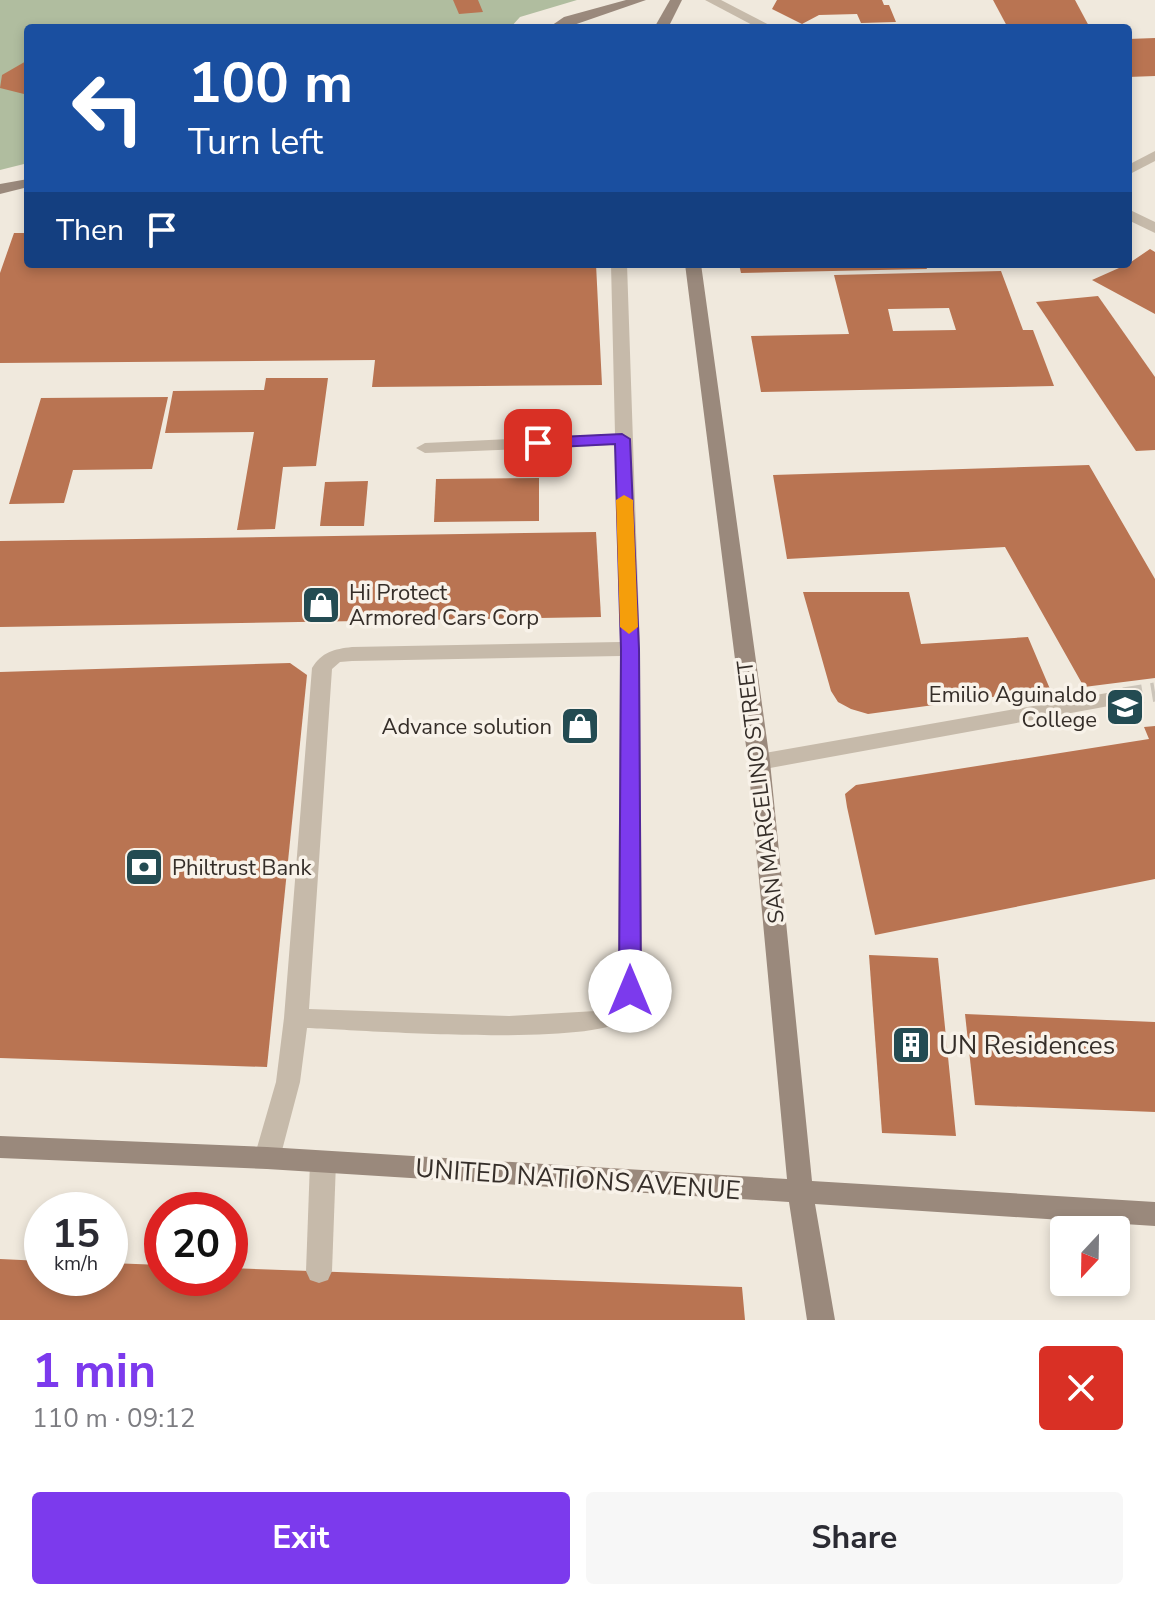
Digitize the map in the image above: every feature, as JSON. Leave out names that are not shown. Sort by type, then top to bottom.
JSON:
[{"type":"main road","points":[[562,24],[640,0]]},
{"type":"main road","points":[[663,24],[676,0]]},
{"type":"main road","points":[[0,189],[24,184]]},
{"type":"main road","name":"SAN MARCELINO STREET","points":[[694,268],[759,762],[801,1194],[821,1320]]},
{"type":"main road","name":"UNITED NATIONS AVENUE","points":[[0,1147],[267,1158],[1155,1214]]},
{"type":"street","points":[[711,0],[760,24]]},
{"type":"street","points":[[1132,169],[1155,155]]},
{"type":"street","points":[[1132,216],[1155,228]]},
{"type":"street","points":[[296,1018],[509,1026],[599,1021],[620,1011],[630,991],[630,649],[619,268]]},
{"type":"street","points":[[425,448],[622,439]]},
{"type":"street","points":[[267,1158],[288,1082],[296,1018],[322,668],[326,661],[333,655],[352,654],[630,649]]},
{"type":"street","points":[[759,762],[1124,697]]},
{"type":"street","points":[[319,1271],[323,1162]]},
{"type":"green space","points":[[0,0],[577,0],[520,17],[514,24],[24,24],[24,164],[0,170]]},
{"type":"building","points":[[453,0],[478,0],[483,12],[459,14]]},
{"type":"building","points":[[777,0],[882,0],[884,5],[889,5],[896,22],[861,23],[857,14],[819,15],[802,24],[772,9]]},
{"type":"building","points":[[993,0],[1075,0],[1088,24],[1006,24]]},
{"type":"building","points":[[1155,38],[1155,76],[1132,77],[1132,39]]},
{"type":"building","points":[[24,62],[24,94],[0,88],[2,75]]},
{"type":"building","points":[[14,233],[24,233],[24,268],[596,268],[602,385],[372,387],[375,360],[0,363],[0,273]]},
{"type":"building","points":[[1150,249],[1155,252],[1155,314],[1092,280],[1119,268],[1132,268],[1132,261]]},
{"type":"building","points":[[740,268],[927,269],[741,273]]},
{"type":"building","points":[[1001,271],[1023,330],[1033,330],[1054,386],[761,392],[751,336],[849,334],[834,275]],"holes":[[[949,308],[956,330],[893,331],[888,309]]]},
{"type":"building","points":[[1098,296],[1155,377],[1155,450],[1136,451],[1036,302]]},
{"type":"building","points":[[266,378],[328,378],[316,466],[283,467],[275,529],[237,530],[254,432],[165,433],[173,391],[264,390]]},
{"type":"building","points":[[168,397],[152,469],[73,470],[64,503],[9,504],[41,398]]},
{"type":"building","points":[[1089,465],[1155,579],[1155,678],[1084,687],[1005,547],[787,559],[773,475]]},
{"type":"building","points":[[539,478],[539,521],[434,522],[436,479]]},
{"type":"building","points":[[368,481],[364,526],[320,526],[325,482]]},
{"type":"building","points":[[596,532],[601,617],[0,627],[0,541]]},
{"type":"building","points":[[803,592],[909,592],[921,644],[1028,637],[1050,689],[868,714],[851,709],[838,702],[831,691]]},
{"type":"building","name":"Philtrust Bank","points":[[290,663],[307,675],[267,1067],[0,1058],[0,672]]},
{"type":"building","points":[[1155,726],[1155,879],[875,935],[845,794],[856,785],[1149,739],[1144,727]]},
{"type":"building","name":"UN Residences","points":[[869,955],[938,958],[956,1136],[882,1133]]},
{"type":"building","points":[[965,1014],[1155,1022],[1155,1112],[975,1105]]},
{"type":"building","points":[[0,1259],[24,1260],[24,1296],[128,1296],[128,1264],[144,1264],[144,1296],[248,1296],[248,1269],[742,1287],[745,1320],[0,1320]]},
{"type":"tunnel","points":[[1124,697],[1155,692]]},
{"type":"slow traffic","points":[[624,500],[629,627]]},
{"type":"place","name":"Hi Protect Armored Cars Corp","points":[[321,605]]},
{"type":"place","name":"Emilio Aguinaldo College","points":[[1125,707]]},
{"type":"place","name":"Advance solution","points":[[580,726]]},
{"type":"place","name":"Philtrust Bank","points":[[144,867]]},
{"type":"place","name":"UN Residences","points":[[911,1045]]},
{"type":"route","points":[[538,443],[622,439],[630,649],[630,991]]}]
